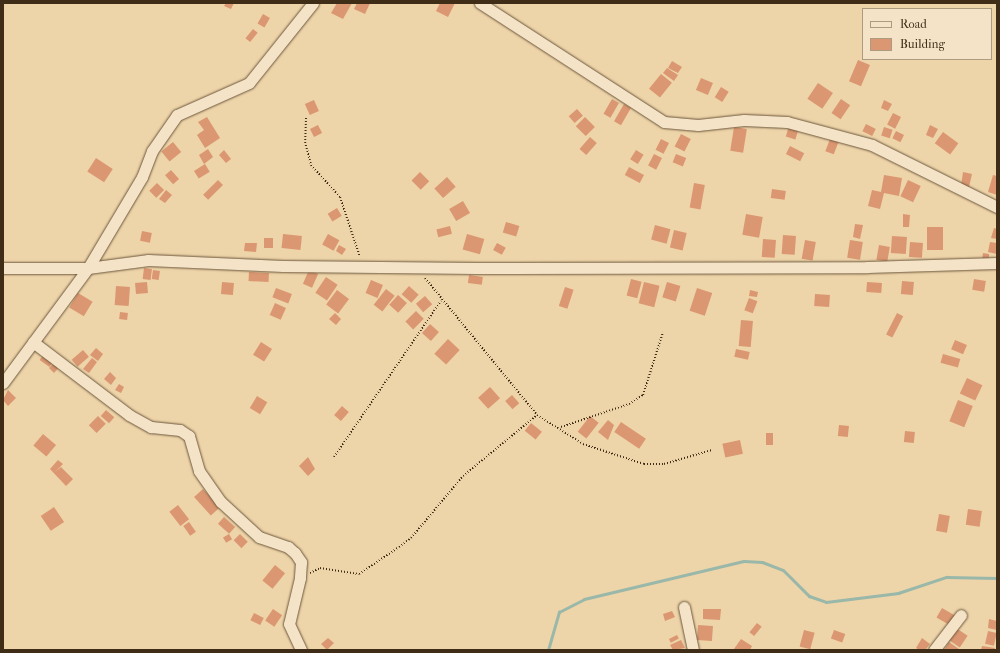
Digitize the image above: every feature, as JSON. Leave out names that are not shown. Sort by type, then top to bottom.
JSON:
[{"type":"street","points":[[3,383],[88,268],[142,177],[152,151],[177,115],[249,83],[313,3]]},
{"type":"street","points":[[480,3],[664,122],[698,125],[744,120],[787,122],[872,145],[997,207]]},
{"type":"street","points":[[3,268],[88,268],[148,260],[364,267],[867,267],[997,263]]},
{"type":"street","points":[[33,342],[129,415],[151,426],[180,430],[189,436],[199,471],[221,502],[259,537],[288,547],[295,553],[301,562],[300,578],[289,624],[301,650]]},
{"type":"street","points":[[684,607],[693,650]]},
{"type":"street","points":[[934,650],[961,616]]},
{"type":"path","points":[[306,118],[305,142],[311,165],[340,197],[364,267]]},
{"type":"path","points":[[422,267],[427,284],[537,415],[561,428],[583,444],[644,464],[664,464],[712,450]]},
{"type":"path","points":[[334,457],[441,301]]},
{"type":"path","points":[[561,428],[629,404],[642,394],[663,332]]},
{"type":"path","points":[[300,578],[320,568],[359,574],[399,547],[412,538],[463,476],[537,415]]},
{"type":"building","points":[[226,3],[234,3],[231,9],[224,6]]},
{"type":"building","points":[[337,3],[352,3],[343,19],[331,13]]},
{"type":"building","points":[[357,3],[370,3],[365,14],[354,9]]},
{"type":"building","points":[[440,3],[455,3],[448,17],[436,11]]},
{"type":"building","points":[[263,14],[270,18],[264,28],[258,24]]},
{"type":"building","points":[[253,29],[258,33],[250,42],[245,38]]},
{"type":"building","points":[[858,60],[870,65],[861,86],[849,81]]},
{"type":"building","points":[[672,61],[682,67],[678,73],[668,68]]},
{"type":"building","points":[[667,68],[678,75],[674,81],[663,73]]},
{"type":"building","points":[[661,74],[672,83],[660,98],[649,89]]},
{"type":"building","points":[[701,78],[713,83],[708,95],[696,90]]},
{"type":"building","points":[[818,83],[833,93],[822,109],[807,99]]},
{"type":"building","points":[[721,87],[729,92],[722,102],[715,97]]},
{"type":"building","points":[[612,99],[619,103],[610,118],[604,114]]},
{"type":"building","points":[[841,99],[850,105],[841,119],[831,113]]},
{"type":"building","points":[[314,100],[319,111],[310,115],[305,104]]},
{"type":"building","points":[[884,100],[892,104],[888,111],[881,108]]},
{"type":"building","points":[[624,104],[631,108],[621,125],[614,121]]},
{"type":"building","points":[[577,109],[583,116],[575,123],[569,116]]},
{"type":"building","points":[[893,113],[901,117],[895,129],[887,125]]},
{"type":"building","points":[[207,117],[220,138],[205,148],[197,135],[204,130],[198,122]]},
{"type":"building","points":[[585,117],[595,127],[586,136],[576,126]]},
{"type":"building","points":[[866,124],[876,129],[872,136],[862,131]]},
{"type":"building","points":[[318,125],[322,133],[314,137],[310,129]]},
{"type":"building","points":[[930,125],[938,129],[933,138],[926,135]]},
{"type":"building","points":[[789,126],[799,129],[795,139],[786,137]]},
{"type":"building","points":[[734,127],[747,129],[743,153],[730,151]]},
{"type":"building","points":[[884,127],[893,130],[890,138],[881,136]]},
{"type":"building","points":[[896,131],[904,135],[900,142],[892,138]]},
{"type":"building","points":[[943,132],[958,143],[950,154],[935,143]]},
{"type":"building","points":[[681,134],[691,139],[684,151],[675,146]]},
{"type":"building","points":[[590,137],[597,143],[586,155],[580,149]]},
{"type":"building","points":[[661,139],[669,143],[664,154],[656,150]]},
{"type":"building","points":[[830,139],[838,142],[834,154],[825,151]]},
{"type":"building","points":[[173,142],[181,152],[170,162],[161,151]]},
{"type":"building","points":[[790,146],[804,153],[800,161],[786,154]]},
{"type":"building","points":[[208,149],[213,157],[204,164],[199,155]]},
{"type":"building","points":[[224,150],[231,159],[226,163],[219,155]]},
{"type":"building","points":[[636,150],[644,155],[638,164],[630,159]]},
{"type":"building","points":[[654,154],[662,158],[656,170],[648,166]]},
{"type":"building","points":[[676,154],[686,158],[683,166],[673,162]]},
{"type":"building","points":[[96,158],[113,169],[104,182],[87,171]]},
{"type":"building","points":[[205,164],[210,172],[199,179],[194,171]]},
{"type":"building","points":[[629,167],[644,175],[640,183],[625,175]]},
{"type":"building","points":[[171,170],[179,179],[173,184],[165,175]]},
{"type":"building","points":[[420,172],[429,181],[421,190],[412,180]]},
{"type":"building","points":[[963,172],[972,174],[969,187],[961,186]]},
{"type":"building","points":[[884,175],[902,178],[899,196],[884,193],[880,209],[868,206],[872,190],[881,192]]},
{"type":"building","points":[[993,175],[997,176],[997,195],[988,192]]},
{"type":"building","points":[[447,177],[456,187],[443,198],[434,188]]},
{"type":"building","points":[[218,180],[223,185],[208,200],[203,195]]},
{"type":"building","points":[[908,180],[921,186],[913,202],[900,196]]},
{"type":"building","points":[[157,183],[164,190],[156,198],[149,191]]},
{"type":"building","points":[[694,183],[705,185],[700,210],[690,208]]},
{"type":"building","points":[[772,189],[786,191],[785,200],[771,198]]},
{"type":"building","points":[[166,190],[172,195],[165,203],[159,199]]},
{"type":"building","points":[[463,201],[470,213],[456,221],[449,209]]},
{"type":"building","points":[[337,208],[342,216],[332,221],[328,214]]},
{"type":"building","points":[[746,214],[763,217],[759,238],[742,235]]},
{"type":"building","points":[[903,214],[910,215],[909,227],[903,227]]},
{"type":"building","points":[[506,222],[519,226],[516,237],[503,233]]},
{"type":"building","points":[[855,224],[863,225],[860,239],[853,237]]},
{"type":"building","points":[[655,225],[670,229],[667,244],[651,239]]},
{"type":"building","points":[[450,226],[452,234],[438,237],[436,229]]},
{"type":"building","points":[[927,227],[943,227],[943,250],[927,250]]},
{"type":"building","points":[[994,228],[997,229],[997,239],[991,238]]},
{"type":"building","points":[[674,230],[687,233],[683,250],[670,248]]},
{"type":"building","points":[[142,231],[152,233],[150,243],[140,241]]},
{"type":"building","points":[[283,234],[302,236],[300,250],[282,248]]},
{"type":"building","points":[[328,234],[339,240],[334,251],[322,244]]},
{"type":"building","points":[[467,234],[484,239],[480,254],[463,249]]},
{"type":"building","points":[[783,235],[796,236],[795,255],[782,254]]},
{"type":"building","points":[[892,236],[907,237],[906,254],[891,253]]},
{"type":"building","points":[[264,238],[273,238],[273,248],[264,248]]},
{"type":"building","points":[[763,239],[776,240],[775,258],[762,257]]},
{"type":"building","points":[[805,240],[816,242],[813,261],[802,259]]},
{"type":"building","points":[[850,240],[863,242],[860,260],[847,258]]},
{"type":"building","points":[[910,242],[923,243],[922,258],[909,257]]},
{"type":"building","points":[[990,242],[997,243],[997,254],[988,252]]},
{"type":"building","points":[[245,243],[257,243],[256,252],[244,251]]},
{"type":"building","points":[[497,243],[506,248],[502,255],[493,250]]},
{"type":"building","points":[[339,245],[346,249],[342,255],[336,251]]},
{"type":"building","points":[[879,245],[890,247],[887,262],[876,260]]},
{"type":"building","points":[[983,253],[989,254],[989,261],[982,260]]},
{"type":"building","points":[[144,268],[152,269],[151,280],[143,279]]},
{"type":"building","points":[[153,270],[160,271],[159,280],[152,279]]},
{"type":"building","points":[[309,270],[318,274],[312,288],[303,284]]},
{"type":"building","points":[[249,272],[269,273],[269,282],[249,281]]},
{"type":"building","points":[[469,275],[483,277],[482,285],[468,283]]},
{"type":"building","points":[[326,277],[338,285],[327,301],[315,293]]},
{"type":"building","points":[[631,279],[642,282],[637,298],[627,295]]},
{"type":"building","points":[[974,279],[986,281],[984,292],[972,290]]},
{"type":"building","points":[[371,280],[383,285],[377,298],[366,293]]},
{"type":"building","points":[[902,281],[914,282],[913,295],[901,294]]},
{"type":"building","points":[[147,282],[148,293],[136,294],[135,283]]},
{"type":"building","points":[[222,282],[234,283],[233,295],[221,294]]},
{"type":"building","points":[[644,282],[660,286],[654,307],[639,303]]},
{"type":"building","points":[[667,282],[680,286],[676,301],[662,297]]},
{"type":"building","points":[[867,282],[882,283],[881,293],[866,292]]},
{"type":"building","points":[[116,286],[130,287],[129,306],[115,305]]},
{"type":"building","points":[[409,286],[419,295],[411,303],[402,294]]},
{"type":"building","points":[[565,287],[574,290],[567,309],[559,306]]},
{"type":"building","points":[[276,288],[292,294],[288,303],[272,297]]},
{"type":"building","points":[[697,288],[712,293],[705,316],[690,311]]},
{"type":"building","points":[[386,289],[395,296],[382,312],[374,305]]},
{"type":"building","points":[[337,290],[349,299],[338,313],[326,304]]},
{"type":"building","points":[[750,290],[758,292],[757,297],[749,296]]},
{"type":"building","points":[[78,293],[93,302],[84,316],[69,308]]},
{"type":"building","points":[[815,294],[830,295],[829,307],[814,306]]},
{"type":"building","points":[[398,295],[407,303],[398,313],[389,305]]},
{"type":"building","points":[[425,296],[432,304],[423,312],[416,304]]},
{"type":"building","points":[[749,298],[757,301],[753,313],[744,310]]},
{"type":"building","points":[[275,303],[286,308],[281,320],[270,315]]},
{"type":"building","points":[[416,311],[424,319],[413,329],[405,322]]},
{"type":"building","points":[[120,312],[128,313],[127,320],[119,319]]},
{"type":"building","points":[[335,313],[341,319],[336,325],[329,319]]},
{"type":"building","points":[[897,313],[903,316],[892,338],[886,334]]},
{"type":"building","points":[[741,320],[753,321],[751,347],[739,346]]},
{"type":"building","points":[[430,324],[439,332],[431,341],[422,333]]},
{"type":"building","points":[[448,339],[460,350],[446,365],[434,354]]},
{"type":"building","points":[[955,340],[967,345],[963,354],[951,349]]},
{"type":"building","points":[[261,342],[272,349],[264,362],[253,355]]},
{"type":"building","points":[[96,348],[103,354],[98,361],[90,355]]},
{"type":"building","points":[[736,349],[750,352],[748,360],[734,357]]},
{"type":"building","points":[[83,350],[89,357],[78,367],[72,360]]},
{"type":"building","points":[[46,351],[56,358],[50,367],[40,360]]},
{"type":"building","points":[[943,354],[960,359],[958,368],[941,363]]},
{"type":"building","points":[[92,358],[97,362],[89,373],[83,369]]},
{"type":"building","points":[[56,361],[61,365],[54,373],[49,368]]},
{"type":"building","points":[[110,372],[116,378],[111,385],[104,379]]},
{"type":"building","points":[[967,378],[982,385],[975,401],[960,393]]},
{"type":"building","points":[[119,384],[124,387],[121,393],[115,390]]},
{"type":"building","points":[[490,387],[500,398],[488,409],[478,398]]},
{"type":"building","points":[[8,390],[16,398],[8,406],[3,400]]},
{"type":"building","points":[[512,395],[519,403],[512,409],[505,401]]},
{"type":"building","points":[[257,396],[267,402],[260,414],[250,408]]},
{"type":"building","points":[[958,400],[973,406],[964,427],[949,421]]},
{"type":"building","points":[[342,406],[349,412],[341,421],[334,415]]},
{"type":"building","points":[[106,410],[114,417],[109,423],[101,416]]},
{"type":"building","points":[[98,416],[106,424],[97,433],[89,425]]},
{"type":"building","points":[[590,416],[599,423],[586,439],[578,432]]},
{"type":"building","points":[[608,420],[614,425],[608,440],[598,432]]},
{"type":"building","points":[[621,422],[646,439],[639,449],[614,432]]},
{"type":"building","points":[[531,423],[542,432],[536,440],[525,431]]},
{"type":"building","points":[[839,425],[849,426],[848,437],[838,436]]},
{"type":"building","points":[[905,431],[915,432],[914,443],[904,442]]},
{"type":"building","points":[[766,433],[773,433],[773,445],[766,445]]},
{"type":"building","points":[[43,434],[56,445],[46,456],[33,445]]},
{"type":"building","points":[[740,440],[743,454],[725,457],[722,444]]},
{"type":"building","points":[[308,457],[315,469],[308,476],[299,466]]},
{"type":"building","points":[[58,460],[63,464],[55,472],[61,467],[73,479],[66,486],[50,469]]},
{"type":"building","points":[[203,489],[220,508],[211,516],[194,497]]},
{"type":"building","points":[[178,505],[189,519],[180,526],[169,512]]},
{"type":"building","points":[[54,507],[64,522],[51,531],[41,516]]},
{"type":"building","points":[[968,509],[982,511],[980,527],[966,525]]},
{"type":"building","points":[[939,514],[950,516],[947,533],[936,531]]},
{"type":"building","points":[[224,517],[235,527],[229,534],[218,524]]},
{"type":"building","points":[[189,522],[196,532],[190,536],[183,526]]},
{"type":"building","points":[[229,534],[232,539],[226,543],[223,538]]},
{"type":"building","points":[[240,534],[248,542],[241,548],[234,540]]},
{"type":"building","points":[[275,565],[285,573],[273,589],[262,581]]},
{"type":"building","points":[[942,608],[956,616],[950,626],[936,618]]},
{"type":"building","points":[[273,609],[282,615],[274,627],[265,621]]},
{"type":"building","points":[[703,609],[721,609],[720,620],[703,619]]},
{"type":"building","points":[[672,611],[675,617],[665,621],[663,614]]},
{"type":"building","points":[[254,613],[264,618],[260,625],[250,620]]},
{"type":"building","points":[[989,619],[997,621],[997,630],[988,628]]},
{"type":"building","points":[[757,623],[762,627],[754,636],[749,632]]},
{"type":"building","points":[[698,625],[713,626],[712,641],[697,640]]},
{"type":"building","points":[[956,628],[968,636],[960,647],[948,640]]},
{"type":"building","points":[[804,630],[815,633],[810,649],[800,646]]},
{"type":"building","points":[[834,630],[845,634],[842,643],[831,638]]},
{"type":"building","points":[[988,631],[997,633],[994,646],[985,644]]},
{"type":"building","points":[[677,635],[679,639],[671,643],[669,639]]},
{"type":"building","points":[[328,638],[334,643],[327,650],[321,644]]},
{"type":"building","points":[[922,638],[930,644],[925,650],[919,650],[916,648]]},
{"type":"building","points":[[741,639],[752,646],[750,650],[734,649]]},
{"type":"building","points":[[681,640],[685,648],[673,650],[670,645]]},
{"type":"building","points":[[949,642],[959,649],[944,650]]},
{"type":"building","points":[[982,646],[995,648],[994,650],[981,650]]},
{"type":"waterway","points":[[548,650],[559,612],[584,599],[744,561],[762,562],[783,570],[809,596],[826,602],[898,593],[946,577],[997,578]]}]
